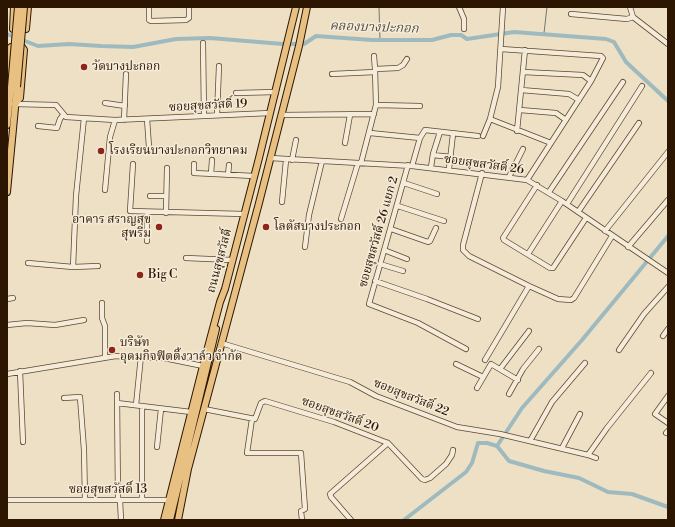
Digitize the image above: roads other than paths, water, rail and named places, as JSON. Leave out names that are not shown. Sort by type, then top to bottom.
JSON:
[{"type":"main road","points":[[14,7],[14,29],[26,29],[28,7]]},
{"type":"main road","points":[[7,192],[15,104],[14,87],[18,7]]},
{"type":"main road","points":[[7,125],[14,87],[24,7]]},
{"type":"main road","name":"ถนนสุขสวัสดิ์","points":[[166,519],[169,500],[190,412],[220,302],[224,293],[276,92],[296,7]]},
{"type":"main road","name":"ถนนสุขสวัสดิ์","points":[[178,520],[188,469],[299,46],[307,7]]},
{"type":"main road","points":[[7,79],[10,48],[11,46],[22,47],[24,50],[20,98],[15,104]]},
{"type":"main road","points":[[7,105],[8,116]]},
{"type":"main road","points":[[166,519],[194,418],[224,293]]},
{"type":"street","points":[[149,7],[149,20],[152,21],[186,20],[189,18],[189,7]]},
{"type":"street","points":[[459,7],[464,19],[464,29]]},
{"type":"street","points":[[370,133],[420,138],[425,130],[480,136],[490,119],[498,87],[504,7]]},
{"type":"street","points":[[630,7],[633,17],[668,44]]},
{"type":"street","points":[[570,14],[627,19],[633,17]]},
{"type":"street","points":[[203,43],[204,116]]},
{"type":"street","points":[[501,49],[602,56],[603,61],[527,180]]},
{"type":"street","points":[[517,131],[525,50]]},
{"type":"street","points":[[340,219],[370,133],[376,105],[374,56]]},
{"type":"street","points":[[332,74],[398,68],[403,65],[407,59]]},
{"type":"street","points":[[217,115],[219,66]]},
{"type":"street","points":[[523,72],[583,75],[591,81]]},
{"type":"street","points":[[124,120],[126,74]]},
{"type":"street","points":[[549,192],[623,82]]},
{"type":"street","points":[[567,204],[642,86]]},
{"type":"street","points":[[521,90],[569,94],[579,100]]},
{"type":"street","points":[[236,93],[276,92]]},
{"type":"street","points":[[105,103],[125,106]]},
{"type":"street","points":[[15,104],[56,105],[63,115],[57,128],[38,126]]},
{"type":"street","points":[[376,105],[420,106]]},
{"type":"street","points":[[520,110],[556,113],[566,120]]},
{"type":"street","name":"ซอยสุขสวัสดิ์ 19","points":[[63,115],[84,118],[124,120],[270,113]]},
{"type":"street","points":[[281,115],[374,114]]},
{"type":"street","points":[[345,143],[350,115]]},
{"type":"street","points":[[73,267],[76,196],[84,118]]},
{"type":"street","points":[[147,119],[149,147]]},
{"type":"street","points":[[490,119],[517,131],[551,143]]},
{"type":"street","points":[[105,190],[110,137],[115,120]]},
{"type":"street","points":[[578,212],[639,124]]},
{"type":"street","points":[[432,167],[433,155],[440,132]]},
{"type":"street","points":[[449,169],[453,134]]},
{"type":"street","name":"ซอยสุขสวัสดิ์ 26 แยก 2","points":[[420,138],[404,183],[369,304],[418,324],[466,349]]},
{"type":"street","points":[[282,202],[289,160],[296,140]]},
{"type":"street","points":[[509,177],[523,150]]},
{"type":"street","points":[[605,231],[668,152]]},
{"type":"street","points":[[433,155],[451,157]]},
{"type":"street","name":"ซอยสุขสวัสดิ์ 26","points":[[270,158],[410,165],[482,173],[527,180],[549,192],[668,273]]},
{"type":"street","points":[[211,174],[212,160]]},
{"type":"street","points":[[305,247],[309,215],[322,161]]},
{"type":"street","points":[[133,164],[130,211],[244,214]]},
{"type":"street","points":[[194,164],[194,173],[254,176]]},
{"type":"street","points":[[228,175],[229,164]]},
{"type":"street","points":[[166,213],[167,168]]},
{"type":"street","points":[[482,173],[463,250],[469,256],[529,286],[558,300],[571,300],[574,298],[612,236]]},
{"type":"street","points":[[404,183],[437,194]]},
{"type":"street","points":[[537,185],[503,238],[550,268],[555,267],[586,218]]},
{"type":"street","points":[[150,196],[166,196]]},
{"type":"street","points":[[628,247],[668,200]]},
{"type":"street","points":[[528,254],[562,201]]},
{"type":"street","points":[[398,206],[444,221]]},
{"type":"street","points":[[147,241],[146,222],[148,212]]},
{"type":"street","points":[[391,229],[428,242],[436,228]]},
{"type":"street","points":[[384,250],[406,259]]},
{"type":"street","points":[[186,258],[232,260]]},
{"type":"street","points":[[28,263],[73,267],[98,266]]},
{"type":"street","points":[[380,264],[402,271]]},
{"type":"street","points":[[375,281],[478,319]]},
{"type":"street","points":[[485,360],[529,286]]},
{"type":"street","points":[[619,350],[644,314],[668,287]]},
{"type":"street","points":[[102,303],[102,318],[105,326],[106,357]]},
{"type":"street","points":[[7,325],[26,323],[55,325],[84,320]]},
{"type":"street","points":[[663,336],[668,329]]},
{"type":"street","points":[[500,369],[529,330]]},
{"type":"street","name":"ซอยสุขสวัสดิ์ 22","points":[[221,343],[344,379],[376,396],[457,427],[562,448],[596,458]]},
{"type":"street","points":[[509,394],[523,369],[539,349]]},
{"type":"street","points":[[136,405],[141,356]]},
{"type":"street","points":[[7,374],[106,357],[141,356],[203,366]]},
{"type":"street","points":[[530,441],[552,402],[585,363]]},
{"type":"street","points":[[456,364],[483,377]]},
{"type":"street","points":[[477,388],[491,364],[518,380]]},
{"type":"street","points":[[20,371],[23,442]]},
{"type":"street","points":[[588,455],[607,428],[651,373]]},
{"type":"street","points":[[117,394],[119,500],[121,520]]},
{"type":"street","points":[[668,396],[655,414],[668,423]]},
{"type":"street","points":[[64,398],[80,397],[84,450],[84,500]]},
{"type":"street","name":"ซอยสุขสวัสดิ์ 20","points":[[252,419],[256,418],[261,403],[265,401],[334,422],[388,443],[422,479],[425,480],[430,478],[446,464],[452,455],[453,450]]},
{"type":"street","points":[[117,403],[161,410],[190,412]]},
{"type":"street","points":[[142,406],[142,500]]},
{"type":"street","points":[[204,409],[252,419],[248,453],[301,453],[305,509],[301,511],[302,520]]},
{"type":"street","points":[[157,447],[161,410]]},
{"type":"street","points":[[562,448],[580,414]]},
{"type":"street","points":[[352,520],[331,498],[330,494],[388,443]]},
{"type":"street","name":"ซอยสุขสวัสดิ์ 13","points":[[7,500],[169,500]]},
{"type":"waterway","points":[[379,7],[380,40]]},
{"type":"waterway","points":[[544,33],[547,7]]},
{"type":"waterway","name":"คลองบางปะกอก","points":[[7,34],[38,46],[69,44],[133,47],[176,39],[210,38],[283,44],[304,44],[316,36],[372,40],[432,40],[451,35],[461,35],[467,39],[514,32],[606,39],[614,42],[626,62],[668,101]]},
{"type":"waterway","points":[[497,446],[522,408],[582,340],[668,236]]},
{"type":"waterway","points":[[404,520],[466,472],[472,463],[478,443],[487,443],[497,446],[509,461],[544,471],[579,478],[608,492],[632,494],[668,507]]},
{"type":"place","name":"วัดบางปะกอก","points":[[84,67]]},
{"type":"place","name":"โรงเรียนบางปะกอกวิทยาคม","points":[[101,151]]},
{"type":"place","name":"อาคาร สราญสุข สุพรีม","points":[[159,227]]},
{"type":"place","name":"โลตัสบางประกอก","points":[[266,227]]},
{"type":"place","name":"Big C","points":[[140,275]]},
{"type":"place","name":"บริษัท อุดมกิจฟิตติ้งวาล์ว จำกัด","points":[[112,350]]}]
